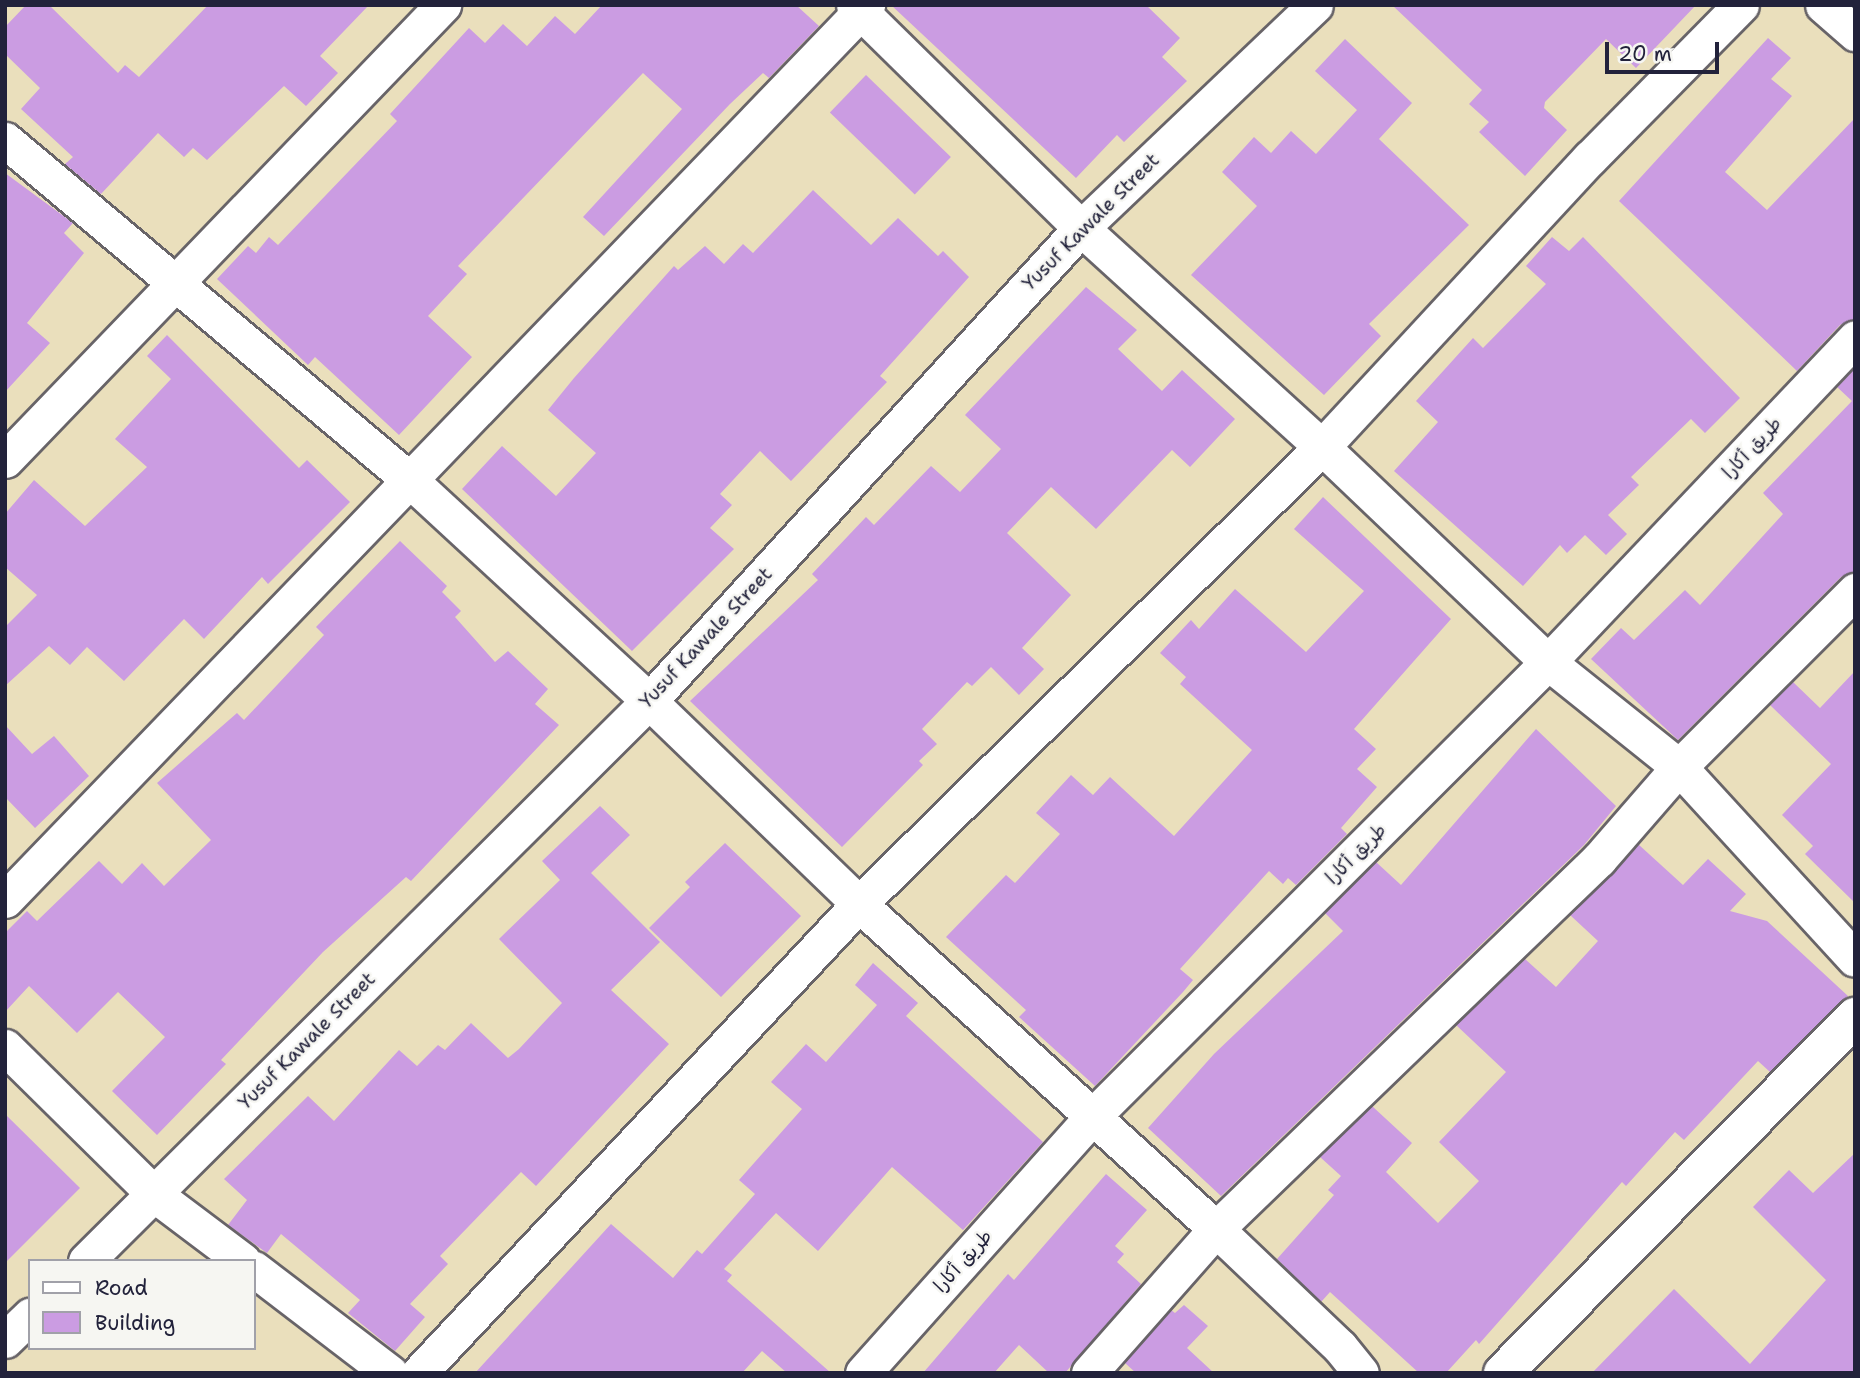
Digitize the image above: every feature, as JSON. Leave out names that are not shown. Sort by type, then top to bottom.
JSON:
[{"type":"street","points":[[5,460],[443,5]]},
{"type":"street","name":"Yusuf Kawale Street","points":[[88,1259],[649,701],[1081,228],[1315,5]]},
{"type":"street","points":[[419,1373],[859,904],[1322,447],[1590,158],[1741,5]]},
{"type":"street","points":[[1823,5],[1855,33]]},
{"type":"street","points":[[5,900],[412,482],[861,7],[1081,228],[1322,447],[1548,662],[1679,767],[1855,959]]},
{"type":"street","points":[[5,141],[412,482],[649,701],[859,904],[1216,1229],[1340,1347],[1361,1373]]},
{"type":"street","name":"طريق أكارا","points":[[863,1373],[1093,1116],[1548,662],[1855,339]]},
{"type":"street","points":[[1089,1373],[1216,1229],[1599,859],[1679,767],[1855,591]]},
{"type":"street","points":[[1503,1373],[1855,1017]]},
{"type":"street","points":[[5,1047],[155,1194],[240,1259]]},
{"type":"street","points":[[256,1271],[390,1373]]},
{"type":"street","points":[[5,1340],[28,1318]]},
{"type":"building","points":[[26,5],[49,5],[118,73],[125,65],[139,77],[208,5],[369,5],[320,56],[338,73],[306,106],[284,86],[207,160],[193,148],[184,157],[158,133],[101,194],[65,164],[73,157],[21,109],[40,88],[5,54],[5,27]]},
{"type":"building","points":[[602,5],[796,5],[819,26],[769,78],[763,73],[730,104],[604,236],[583,217],[682,109],[643,73],[458,266],[467,274],[428,316],[472,357],[399,435],[315,357],[308,365],[217,279],[248,246],[256,253],[269,237],[278,245],[397,121],[390,114],[469,28],[485,43],[503,24],[527,46],[555,16],[575,34]]},
{"type":"building","points":[[891,5],[1146,5],[1180,38],[1162,57],[1187,81],[1124,142],[1117,135],[1076,178]]},
{"type":"building","points":[[1392,5],[1696,5],[1636,68],[1606,39],[1545,102],[1544,108],[1567,130],[1525,176],[1479,132],[1489,122],[1469,104],[1482,90]]},
{"type":"building","points":[[1768,38],[1791,58],[1771,79],[1792,96],[1725,172],[1767,210],[1855,118],[1855,319],[1840,325],[1797,371],[1619,201]]},
{"type":"building","points":[[1345,39],[1412,103],[1379,139],[1469,225],[1369,324],[1381,336],[1324,395],[1191,275],[1257,206],[1222,172],[1254,137],[1271,153],[1291,131],[1316,154],[1357,110],[1315,71]]},
{"type":"building","points":[[866,75],[951,157],[915,194],[830,112]]},
{"type":"building","points":[[5,173],[73,223],[64,233],[84,253],[27,323],[50,343],[5,392]]},
{"type":"building","points":[[813,190],[871,245],[898,218],[938,256],[943,251],[969,277],[880,376],[887,382],[791,481],[760,451],[720,494],[732,505],[710,528],[734,549],[632,651],[462,489],[502,446],[556,496],[596,453],[548,410],[574,378],[674,266],[678,270],[705,246],[724,264],[743,244],[753,253]]},
{"type":"building","points":[[1552,237],[1569,251],[1583,237],[1740,398],[1705,433],[1691,419],[1631,477],[1639,485],[1608,515],[1627,534],[1606,555],[1585,535],[1567,553],[1560,545],[1523,586],[1394,471],[1438,422],[1416,401],[1473,338],[1483,348],[1546,284],[1526,266]]},
{"type":"building","points":[[1086,287],[1137,330],[1118,349],[1162,391],[1182,370],[1235,419],[1190,467],[1172,450],[1096,529],[1051,487],[1007,533],[1071,595],[1022,648],[1044,669],[1019,695],[991,667],[972,686],[967,682],[922,729],[937,744],[919,761],[923,765],[842,847],[690,701],[818,580],[812,574],[866,517],[874,525],[931,466],[960,492],[1001,449],[965,415]]},
{"type":"building","points":[[167,335],[299,468],[307,460],[350,502],[268,584],[262,577],[204,639],[184,619],[124,681],[87,647],[70,665],[49,646],[5,686],[5,627],[37,595],[5,567],[5,514],[34,480],[85,526],[147,467],[115,439],[171,379],[147,356]]},
{"type":"building","points":[[1855,368],[1855,571],[1841,577],[1678,740],[1591,659],[1621,628],[1634,640],[1685,590],[1700,605],[1783,514],[1763,493],[1852,401],[1837,387]]},
{"type":"building","points":[[1323,497],[1451,619],[1354,729],[1376,749],[1357,769],[1377,787],[1341,828],[1347,834],[1296,885],[1288,878],[1283,884],[1269,871],[1180,969],[1193,980],[1095,1086],[1019,1017],[1026,1010],[946,937],[1006,875],[1015,883],[1060,834],[1036,813],[1071,775],[1093,795],[1110,777],[1174,836],[1252,750],[1180,684],[1186,677],[1160,653],[1191,620],[1199,629],[1235,589],[1306,652],[1364,591],[1294,529]]},
{"type":"building","points":[[400,541],[447,586],[442,592],[461,611],[455,617],[495,662],[508,651],[548,689],[535,704],[559,725],[411,881],[406,877],[323,952],[221,1060],[226,1064],[157,1135],[112,1091],[165,1037],[118,992],[77,1033],[29,986],[5,1012],[5,933],[27,911],[37,921],[99,861],[122,884],[142,863],[164,886],[211,840],[157,783],[237,713],[244,720],[324,635],[316,627]]},
{"type":"building","points":[[1855,671],[1855,903],[1805,854],[1813,846],[1782,815],[1831,764],[1770,705],[1793,682],[1820,708]]},
{"type":"building","points":[[5,725],[32,754],[54,736],[89,776],[35,828],[5,797]]},
{"type":"building","points":[[1536,729],[1616,806],[1584,845],[1221,1196],[1148,1128],[1214,1054],[1343,931],[1325,913],[1376,862],[1401,885]]},
{"type":"building","points":[[600,806],[630,835],[591,873],[660,942],[611,990],[669,1044],[536,1186],[521,1172],[440,1256],[448,1264],[410,1304],[425,1317],[395,1351],[348,1313],[360,1300],[281,1234],[267,1253],[228,1225],[247,1200],[224,1179],[308,1096],[334,1121],[399,1050],[417,1066],[438,1045],[445,1050],[471,1023],[508,1058],[519,1049],[562,1003],[499,939],[560,880],[542,861]]},
{"type":"building","points":[[725,843],[801,916],[721,997],[649,928],[690,887],[685,882]]},
{"type":"building","points":[[1638,844],[1683,885],[1708,859],[1746,894],[1730,911],[1767,921],[1848,996],[1770,1072],[1758,1061],[1684,1140],[1675,1132],[1626,1186],[1622,1182],[1479,1344],[1476,1340],[1446,1373],[1419,1373],[1330,1292],[1321,1302],[1277,1259],[1334,1195],[1328,1190],[1341,1176],[1320,1157],[1372,1106],[1412,1143],[1386,1172],[1438,1223],[1479,1181],[1439,1142],[1506,1072],[1456,1025],[1525,959],[1556,987],[1598,941],[1570,915]]},
{"type":"building","points":[[873,963],[918,1003],[906,1016],[1043,1142],[963,1230],[892,1167],[818,1251],[776,1213],[724,1269],[732,1275],[727,1281],[831,1373],[787,1373],[762,1351],[742,1373],[475,1373],[611,1224],[673,1278],[697,1250],[702,1254],[755,1194],[739,1180],[802,1109],[771,1082],[806,1044],[826,1062],[877,1005],[855,985]]},
{"type":"building","points":[[5,1114],[80,1188],[5,1263]]},
{"type":"building","points":[[1855,1153],[1855,1373],[1592,1373],[1674,1289],[1750,1364],[1826,1280],[1753,1207],[1789,1170],[1813,1193]]},
{"type":"building","points":[[1106,1174],[1147,1210],[1115,1246],[1124,1254],[1117,1262],[1141,1284],[1065,1373],[1049,1373],[1019,1345],[994,1373],[923,1373],[1008,1274],[1014,1280]]},
{"type":"building","points":[[1184,1305],[1208,1326],[1187,1348],[1214,1373],[1136,1373],[1125,1363],[1171,1310],[1175,1313]]}]
